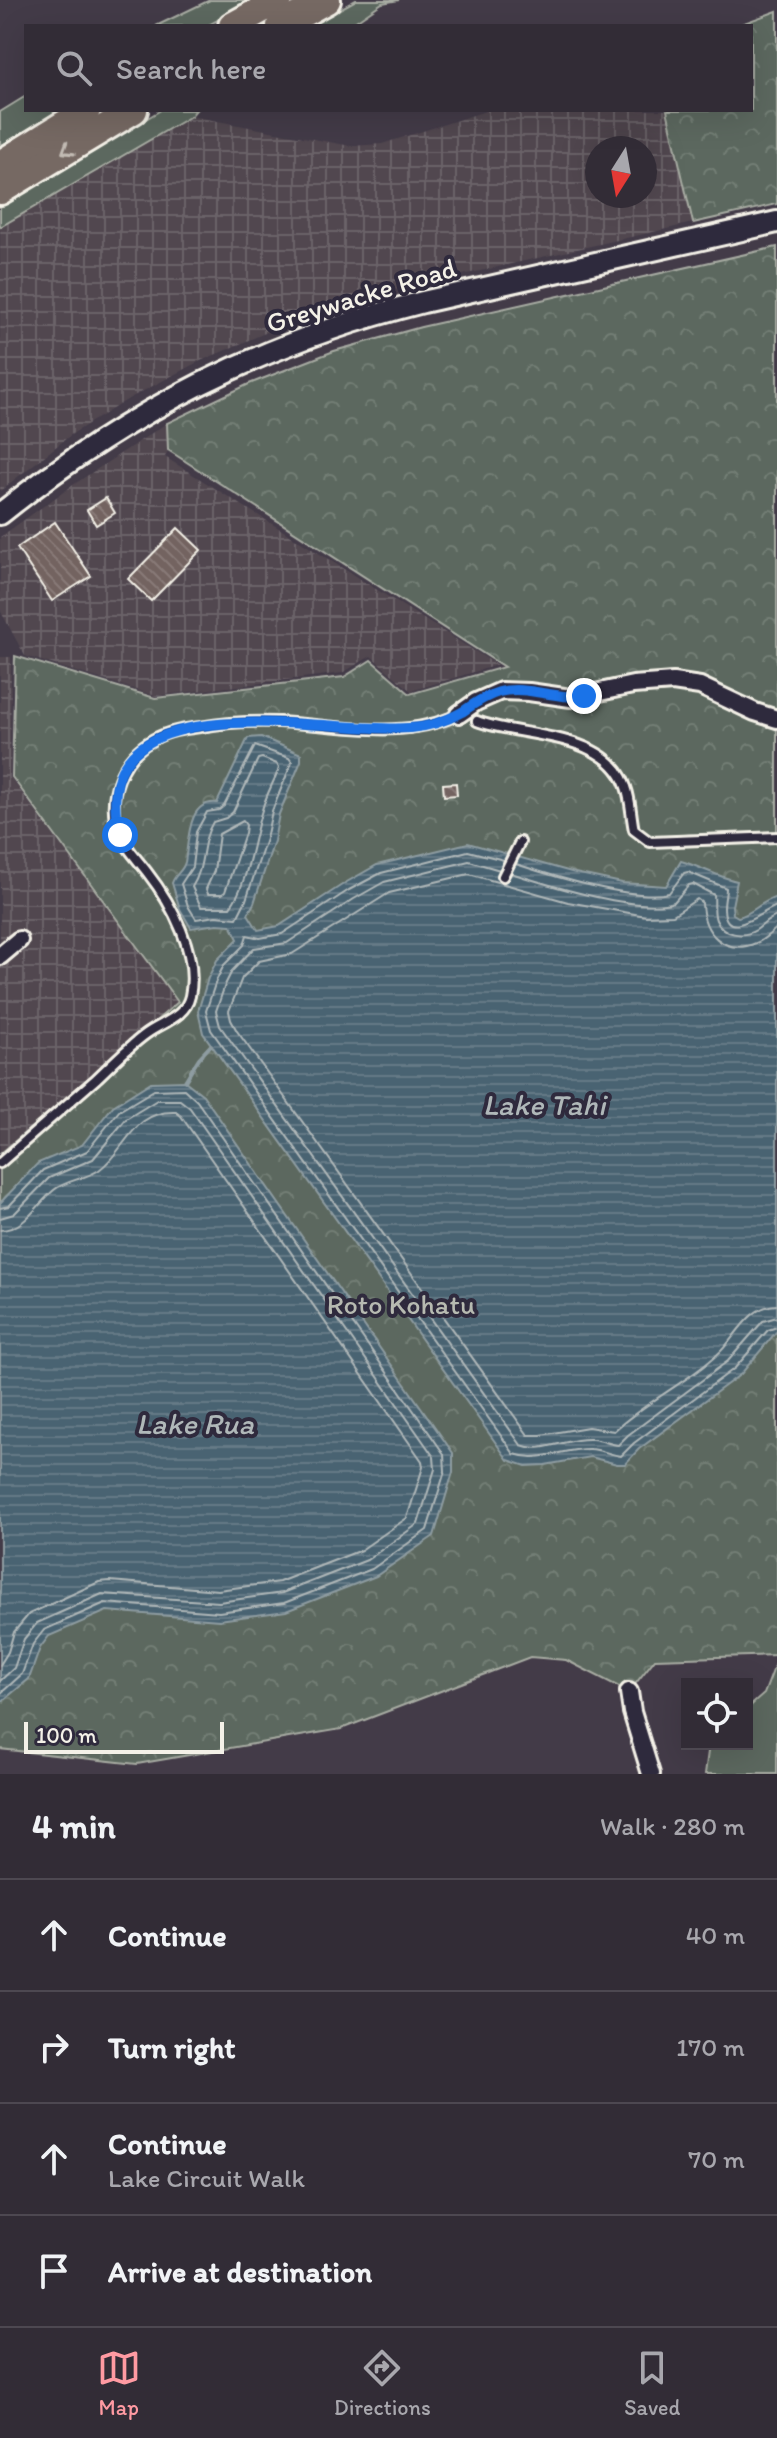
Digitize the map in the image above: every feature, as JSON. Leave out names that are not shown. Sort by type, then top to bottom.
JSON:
[{"type":"highway","points":[[236,24],[279,0]]},
{"type":"highway","points":[[284,24],[327,0]]},
{"type":"highway","points":[[0,164],[84,112]]},
{"type":"highway","points":[[0,191],[131,112]]},
{"type":"street","name":"Greywacke Road","points":[[0,514],[66,463],[145,412],[219,374],[297,340],[378,313],[777,222]]},
{"type":"street","points":[[459,714],[501,691],[571,698],[633,685],[673,682],[700,686],[777,719]]},
{"type":"street","points":[[459,714],[477,721]]},
{"type":"street","points":[[0,956],[19,940]]},
{"type":"street","points":[[629,1692],[651,1774]]},
{"type":"lane","points":[[0,1163],[141,1038],[179,1014],[190,996],[190,960],[178,925],[161,893],[120,835],[114,814],[113,802],[125,765],[139,749],[155,738],[178,730],[233,722],[409,728],[441,722],[459,714]]},
{"type":"lane","points":[[477,721],[579,745],[603,757],[616,770],[626,787],[634,830],[650,842],[777,837]]},
{"type":"lane","points":[[503,876],[520,842]]},
{"type":"shaded area","points":[[483,112],[667,112],[693,223],[391,291],[304,316],[196,363],[130,398],[72,434],[0,491],[0,227],[191,116],[351,146],[382,144]]},
{"type":"shaded area","points":[[167,423],[168,450],[165,457],[497,665],[411,691],[371,656],[342,673],[156,696],[25,656],[0,610],[0,537]]},
{"type":"shaded area","points":[[0,657],[11,657],[10,777],[178,1002],[0,1154]]},
{"type":"green space","points":[[210,0],[254,0],[211,24],[160,24]]},
{"type":"green space","points":[[356,0],[399,0],[382,3],[351,24],[313,24]]},
{"type":"green space","points":[[777,11],[777,204],[693,223],[667,112],[753,112],[753,24],[741,24]]},
{"type":"green space","points":[[24,97],[24,112],[60,112],[0,146],[0,112]]},
{"type":"green space","points":[[158,112],[194,112],[0,227],[0,207]]},
{"type":"green space","name":"Roto Kohatu","points":[[777,247],[777,1655],[655,1659],[629,1692],[566,1660],[530,1657],[341,1729],[137,1764],[0,1749],[0,1154],[178,1002],[12,777],[15,656],[155,698],[344,677],[371,660],[410,694],[504,667],[168,450],[167,423],[249,384],[334,351],[421,327]]},
{"type":"green space","points":[[777,1660],[777,1774],[705,1774],[708,1750],[753,1750],[753,1704],[764,1694]]},
{"type":"water","name":"Lake Tahi","points":[[261,737],[301,754],[301,761],[279,814],[274,841],[248,914],[258,930],[279,926],[377,865],[468,843],[622,883],[666,886],[681,861],[737,881],[732,906],[733,914],[738,917],[777,897],[777,1331],[741,1374],[639,1449],[625,1464],[590,1457],[526,1466],[508,1460],[203,1033],[198,1011],[208,978],[217,960],[238,939],[231,925],[191,928],[180,909],[172,883],[184,865],[195,815],[207,804],[217,803],[248,738]]},
{"type":"water","name":"Lake Rua","points":[[185,1081],[203,1095],[453,1453],[453,1472],[434,1536],[376,1576],[286,1611],[219,1620],[107,1611],[49,1636],[40,1648],[29,1679],[0,1703],[0,1203],[38,1163],[82,1145],[113,1106],[151,1082]]},
{"type":"building","points":[[106,498],[115,513],[96,525],[87,510]]},
{"type":"building","points":[[55,522],[91,576],[52,601],[17,548]]},
{"type":"building","points":[[178,528],[201,550],[151,601],[128,579]]},
{"type":"building","points":[[456,783],[457,795],[444,796],[443,784]]},
{"type":"waterway","points":[[185,1081],[211,1045]]},
{"type":"route","points":[[120,835],[113,802],[125,765],[139,749],[155,738],[178,730],[253,721],[369,729],[409,728],[441,722],[501,691],[571,698],[584,696]]}]
